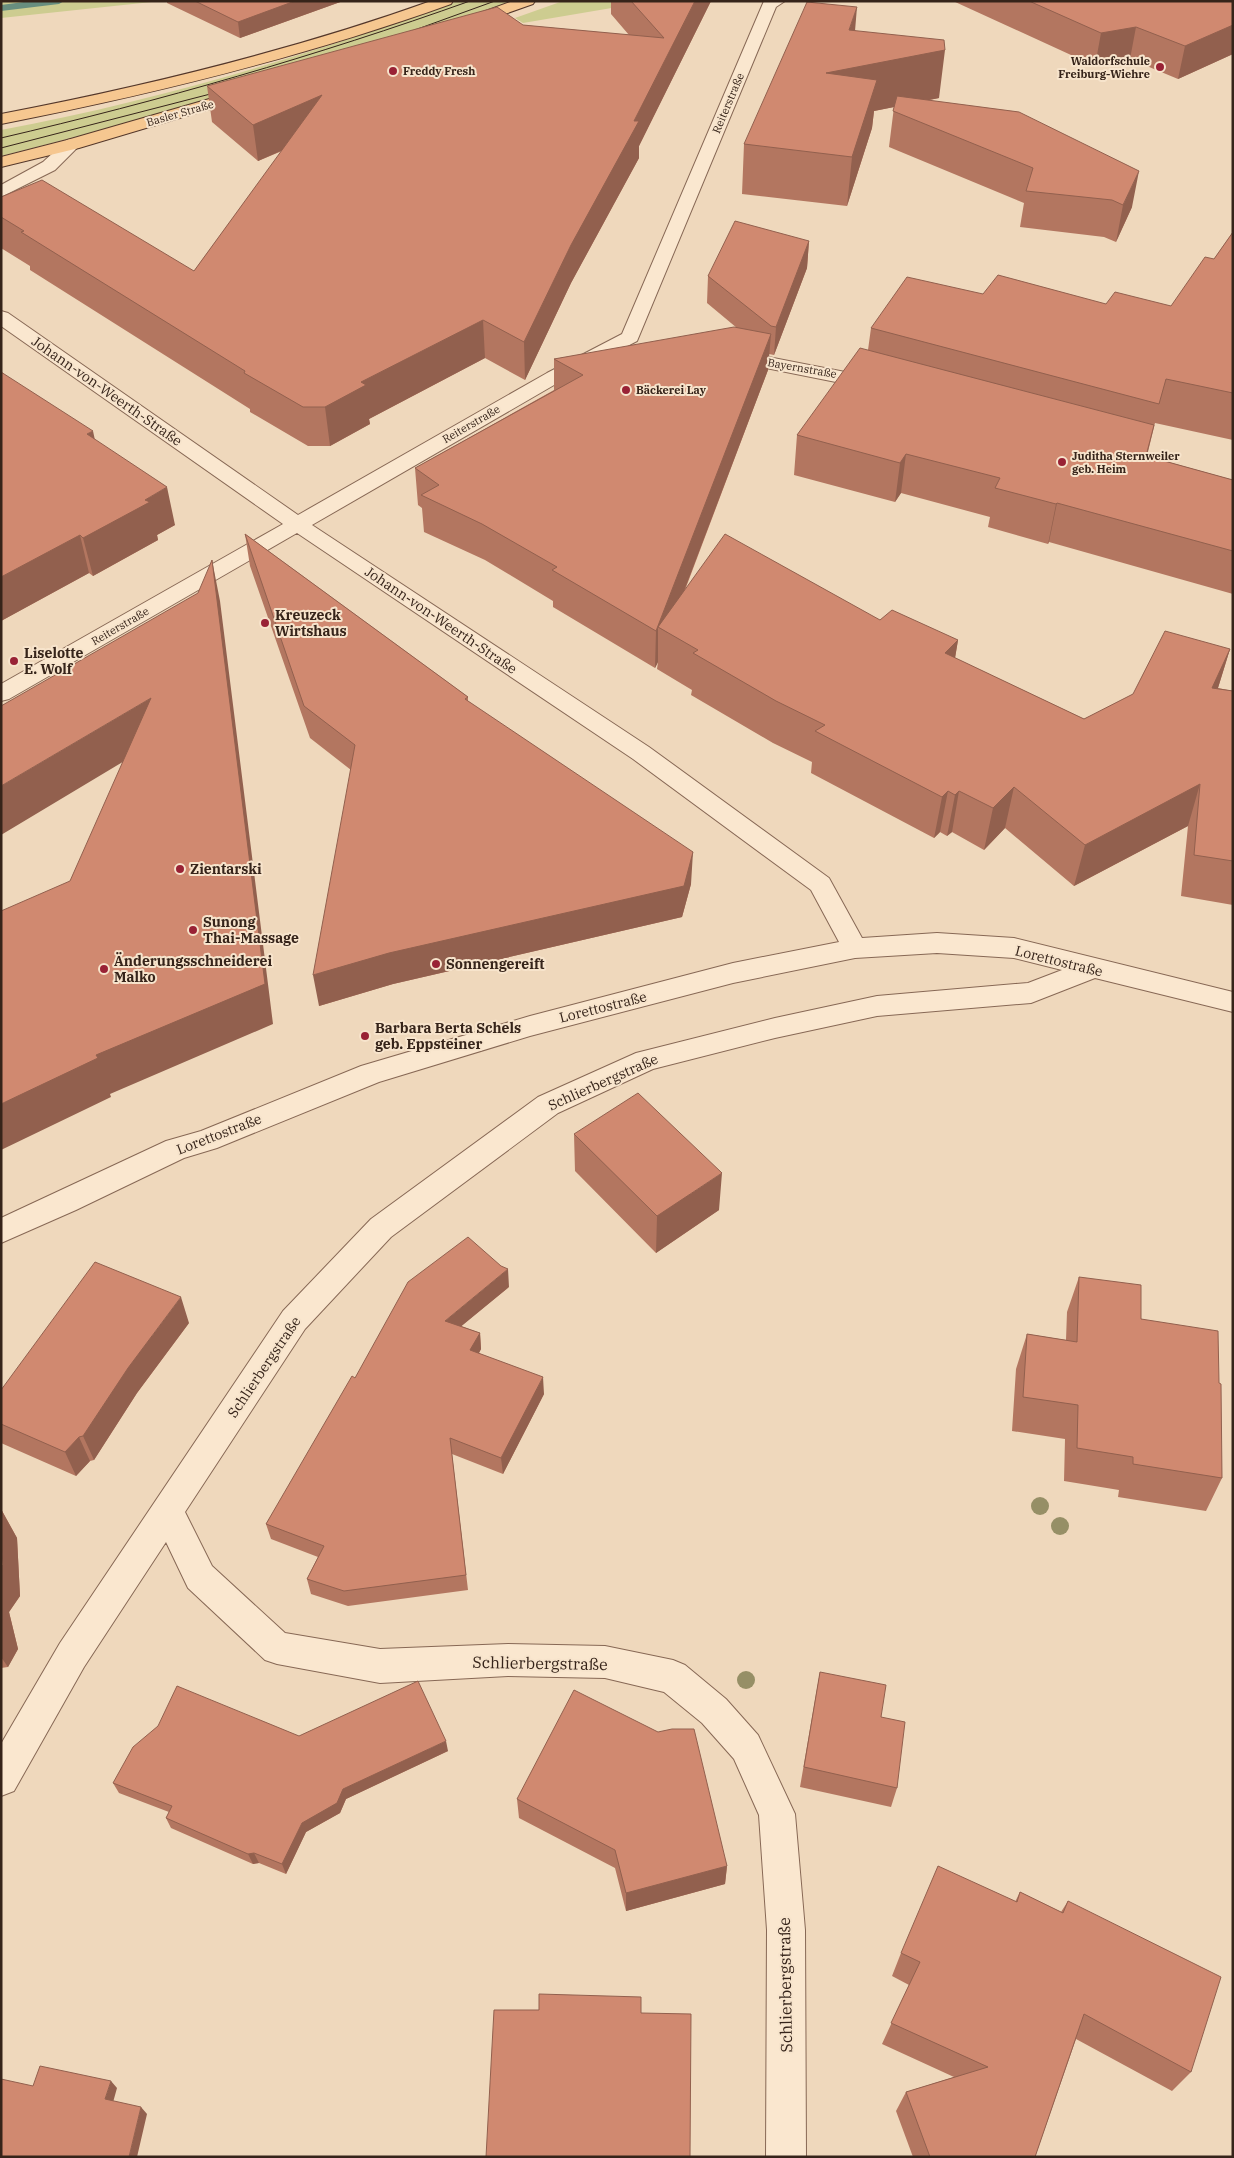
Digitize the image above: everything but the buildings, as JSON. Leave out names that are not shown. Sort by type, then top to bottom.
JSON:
[{"type":"main road","points":[[1,119],[123,94],[216,72],[361,31],[446,1]]},
{"type":"main road","points":[[452,28],[528,1]]},
{"type":"main road","name":"Basler Straße","points":[[1,162],[74,144],[262,89]]},
{"type":"street","name":"Reiterstraße","points":[[1,694],[554,377],[639,339],[771,2]]},
{"type":"street","points":[[1,192],[49,166],[74,144]]},
{"type":"street","name":"Johann-von-Weerth-Straße","points":[[1,317],[297,524],[641,753],[820,884],[855,948]]},
{"type":"street","name":"Bayernstraße","points":[[715,352],[856,378],[895,389]]},
{"type":"street","name":"Lorettostraße","points":[[1,1231],[176,1149],[207,1140],[371,1074],[530,1026],[733,973],[855,948],[937,944],[1014,948],[1090,969],[1233,1002]]},
{"type":"street","name":"Schlierbergstraße","points":[[1,1778],[72,1655],[294,1320],[381,1228],[548,1106],[646,1060],[775,1028],[877,1006],[1031,993],[1090,969]]},
{"type":"street","name":"Schlierbergstraße","points":[[168,1512],[200,1577],[277,1648],[380,1666],[508,1660],[605,1662],[673,1677],[714,1711],[746,1747],[778,1814],[786,1930],[786,2157]]},
{"type":"shaded area","points":[[1,1],[161,1],[1,18]]},
{"type":"shaded area","points":[[458,1],[512,1],[258,84],[130,122],[1,156],[1,130],[117,105],[232,75],[346,40]]},
{"type":"shaded area","points":[[563,1],[653,1],[523,23],[515,18]]},
{"type":"waterway","points":[[1,8],[59,1]]},
{"type":"tram line","points":[[1,138],[120,109],[296,59],[470,1]]},
{"type":"tram line","points":[[412,31],[495,1]]},
{"type":"tram line","points":[[1,148],[222,91]]},
{"type":"place","name":"Waldorfschule Freiburg-Wiehre","points":[[1160,67]]},
{"type":"place","name":"Freddy Fresh","points":[[393,71]]},
{"type":"place","name":"Bäckerei Lay","points":[[626,390]]},
{"type":"place","name":"Juditha Sternweiler geb. Heim","points":[[1062,462]]},
{"type":"place","name":"Kreuzeck Wirtshaus","points":[[265,623]]},
{"type":"place","name":"Liselotte E. Wolf","points":[[14,661]]},
{"type":"place","name":"Zientarski","points":[[180,869]]},
{"type":"place","name":"Sunong Thai-Massage","points":[[193,930]]},
{"type":"place","name":"Sonnengereift","points":[[436,964]]},
{"type":"place","name":"Änderungsschneiderei Malko","points":[[104,969]]},
{"type":"place","name":"Barbara Berta Schels geb. Eppsteiner","points":[[365,1036]]}]
